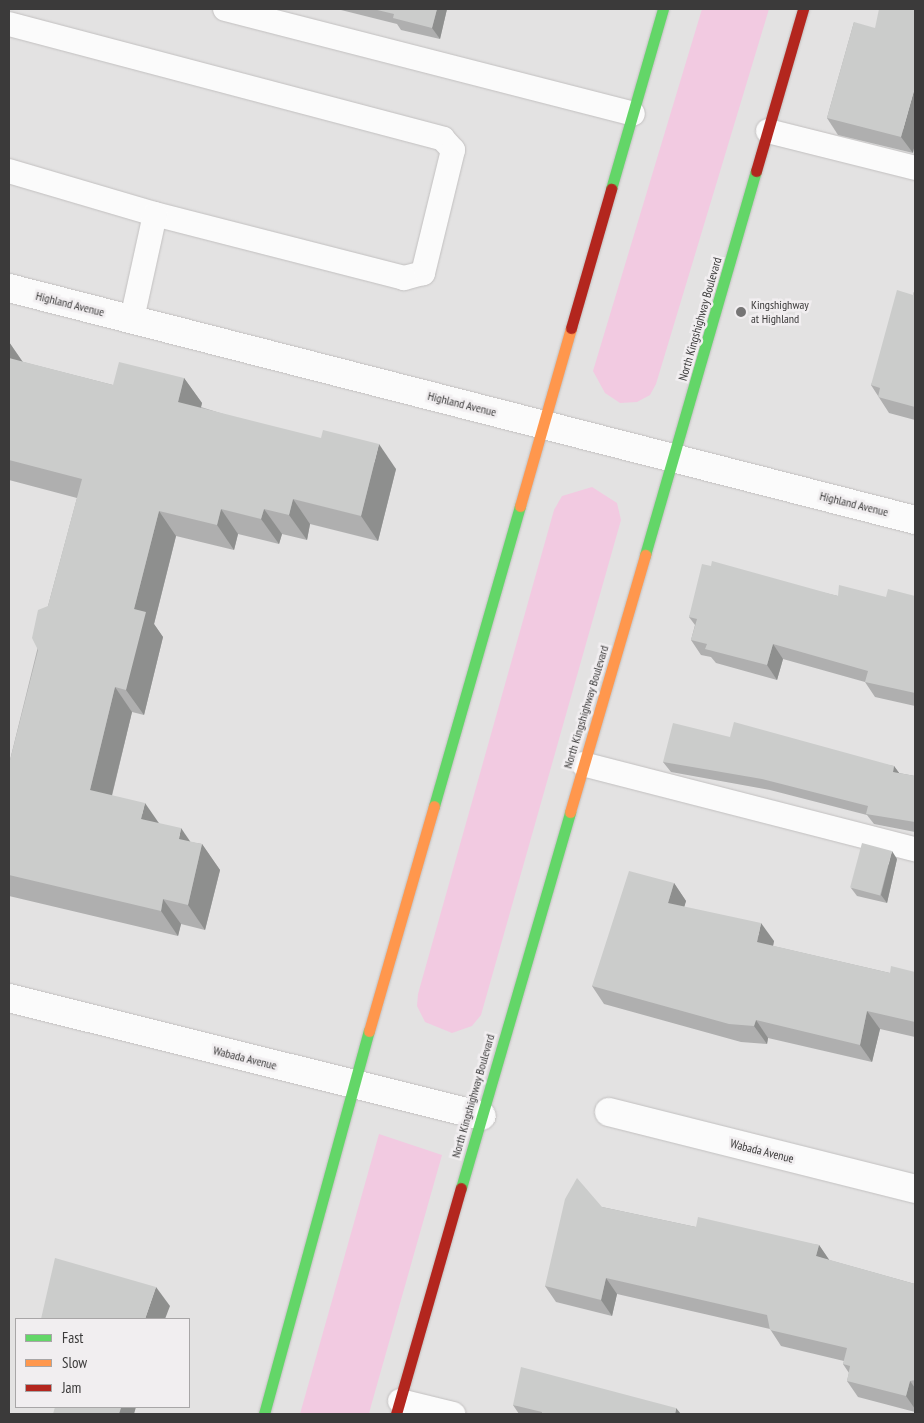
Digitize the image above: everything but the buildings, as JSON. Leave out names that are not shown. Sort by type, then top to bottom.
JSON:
[{"type":"main road","points":[[264,1414],[354,1085],[664,9]]},
{"type":"main road","name":"North Kingshighway Boulevard","points":[[398,1408],[583,764],[675,460],[803,9]]},
{"type":"street","name":"Highland Avenue","points":[[9,288],[915,520]]},
{"type":"street","name":"Wabada Avenue","points":[[9,998],[481,1116]]},
{"type":"street","name":"Wabada Avenue","points":[[609,1112],[915,1189]]},
{"type":"lane","points":[[225,9],[633,114]]},
{"type":"lane","points":[[9,24],[442,139],[453,150],[423,273],[404,278],[155,214],[9,171]]},
{"type":"lane","points":[[768,131],[915,168]]},
{"type":"lane","points":[[132,319],[155,214]]},
{"type":"lane","points":[[583,764],[915,849]]},
{"type":"lane","points":[[398,1408],[453,1414]]},
{"type":"shaded area","points":[[702,9],[769,9],[656,384],[650,395],[637,402],[620,403],[605,393],[593,371]]},
{"type":"shaded area","points":[[592,487],[617,503],[621,520],[481,1015],[472,1026],[452,1033],[425,1022],[417,1006],[418,994],[554,510],[562,496]]},
{"type":"shaded area","points":[[379,1134],[442,1155],[369,1414],[300,1414]]},
{"type":"traffic: fast","points":[[611,189],[663,9]]},
{"type":"traffic: fast","points":[[645,555],[756,171]]},
{"type":"traffic: fast","points":[[434,806],[520,506]]},
{"type":"traffic: fast","points":[[461,1188],[570,812]]},
{"type":"traffic: fast","points":[[264,1414],[369,1031]]},
{"type":"traffic: slow","points":[[520,506],[571,328]]},
{"type":"traffic: slow","points":[[570,812],[645,555]]},
{"type":"traffic: slow","points":[[369,1031],[434,806]]},
{"type":"traffic: jam","points":[[756,171],[803,9]]},
{"type":"traffic: jam","points":[[571,328],[611,189]]},
{"type":"traffic: jam","points":[[396,1414],[461,1188]]},
{"type":"place","name":"Kingshighway at Highland","points":[[741,312]]}]
